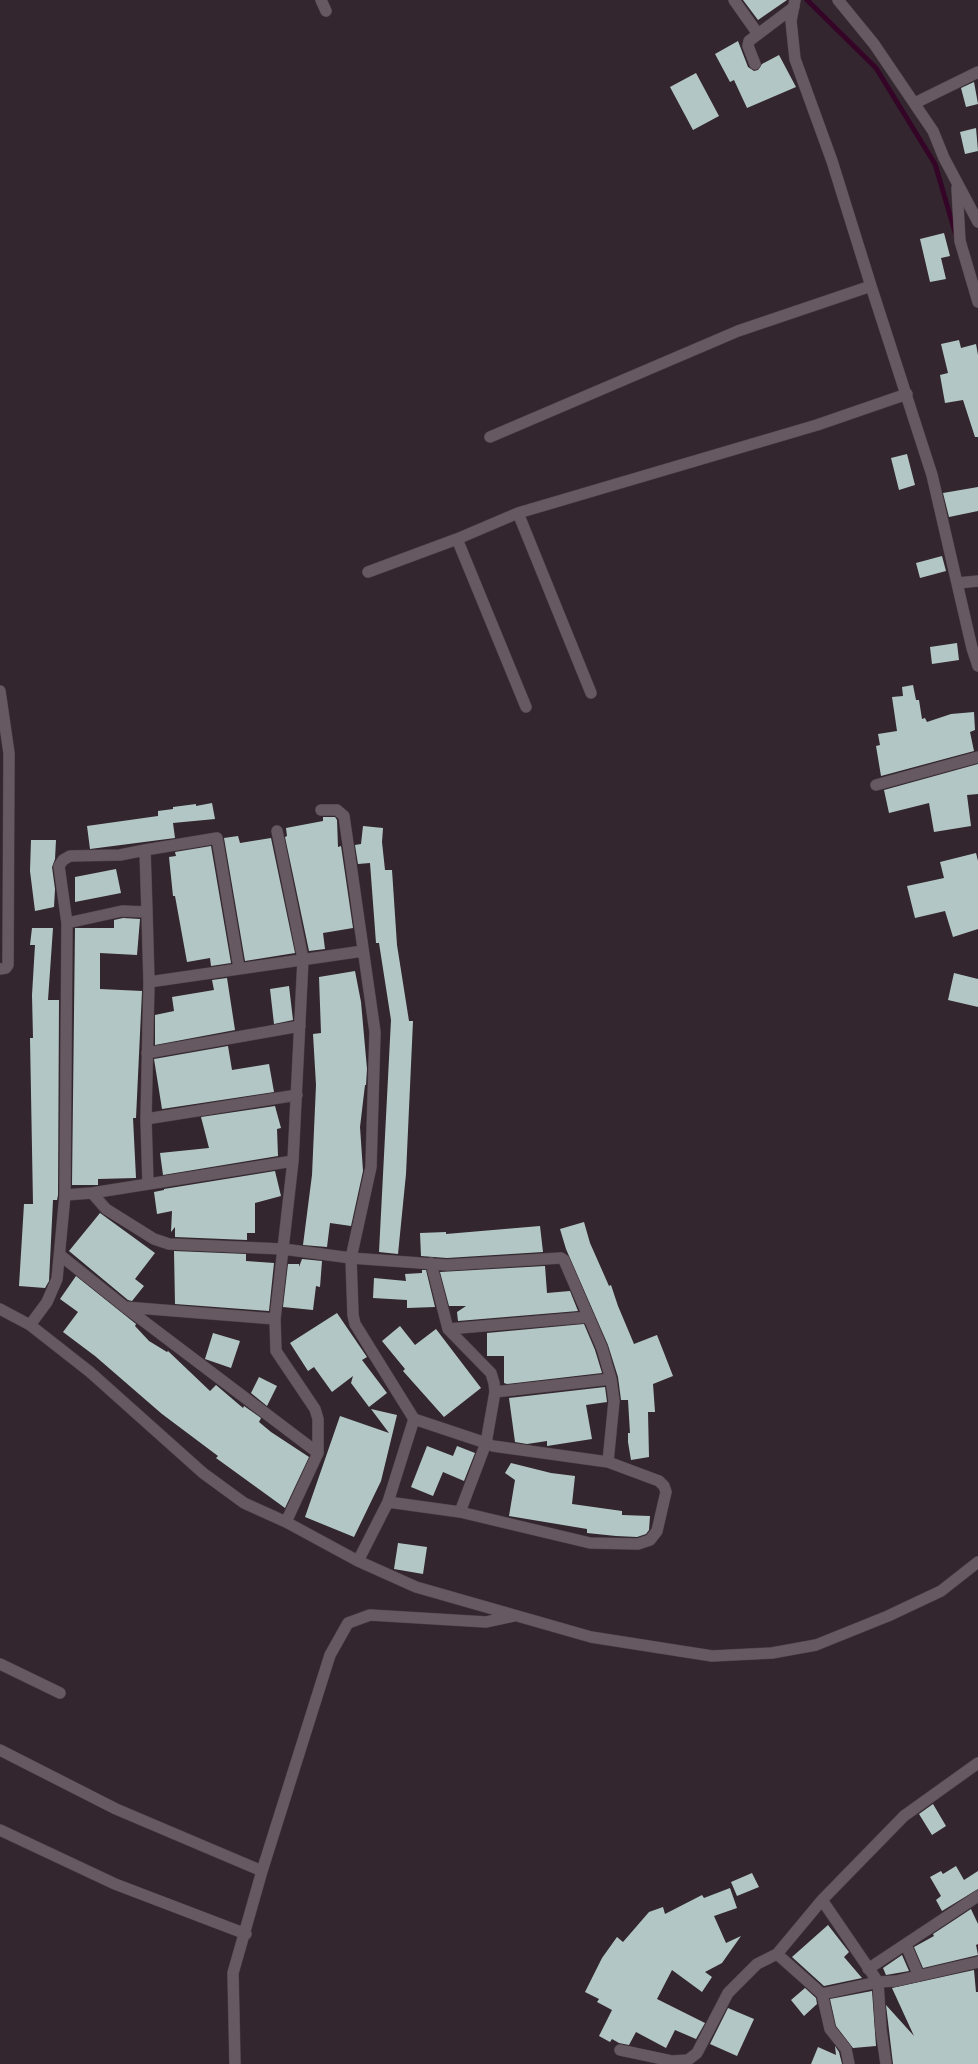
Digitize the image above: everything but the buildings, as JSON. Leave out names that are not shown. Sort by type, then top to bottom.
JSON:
[{"type":"street","points":[[321,0],[326,11]]},
{"type":"street","points":[[734,0],[758,34]]},
{"type":"street","points":[[838,0],[874,44],[933,131],[957,184],[978,222]]},
{"type":"street","points":[[755,64],[748,46],[749,41],[794,3]]},
{"type":"street","points":[[794,3],[791,21],[795,59],[832,161],[932,475],[972,648],[978,666]]},
{"type":"street","points":[[914,103],[978,72]]},
{"type":"street","points":[[957,184],[960,241],[978,302]]},
{"type":"street","points":[[490,437],[738,331],[871,286]]},
{"type":"street","points":[[368,572],[457,539],[518,513],[810,427],[907,394]]},
{"type":"street","points":[[518,513],[591,693]]},
{"type":"street","points":[[457,539],[526,707]]},
{"type":"street","points":[[958,583],[978,581]]},
{"type":"street","points":[[0,691],[9,753],[8,965],[6,968],[0,969]]},
{"type":"street","points":[[876,785],[978,757]]},
{"type":"street","points":[[321,810],[337,810],[344,816],[375,1032],[371,1159],[351,1258],[353,1315],[355,1324],[414,1418],[493,1446],[608,1462],[659,1481],[664,1486],[666,1492],[657,1531],[650,1540],[638,1544],[590,1543],[460,1512],[388,1502]]},
{"type":"street","points":[[277,831],[303,959],[293,1161],[275,1319],[276,1351],[278,1356],[292,1372],[315,1409],[318,1419],[318,1453],[286,1522]]},
{"type":"street","points":[[30,1325],[47,1302],[57,1279],[65,1195],[67,924],[60,866],[63,860],[70,856],[120,855],[217,838],[238,968]]},
{"type":"street","points":[[145,850],[148,982],[146,1120],[148,1184]]},
{"type":"street","points":[[67,924],[122,911],[147,912]]},
{"type":"street","points":[[148,982],[363,951]]},
{"type":"street","points":[[147,1053],[300,1026]]},
{"type":"street","points":[[146,1120],[297,1095]]},
{"type":"street","points":[[65,1195],[92,1193],[293,1161]]},
{"type":"street","points":[[92,1193],[106,1209],[154,1239],[169,1244],[283,1249],[351,1258],[447,1265],[561,1258],[564,1260],[602,1348],[611,1379],[614,1401],[608,1462]]},
{"type":"street","points":[[60,1255],[125,1307],[318,1453]]},
{"type":"street","points":[[431,1263],[448,1329],[491,1373],[494,1383],[495,1392],[486,1443],[460,1512]]},
{"type":"street","points":[[125,1307],[275,1319]]},
{"type":"street","points":[[0,1309],[30,1325],[90,1372],[203,1473],[244,1503],[286,1522],[358,1561],[416,1587],[591,1637],[712,1656],[772,1652],[816,1645],[888,1616],[941,1591],[978,1562]]},
{"type":"street","points":[[448,1329],[589,1317]]},
{"type":"street","points":[[495,1392],[611,1379]]},
{"type":"street","points":[[358,1561],[388,1502],[414,1418]]},
{"type":"street","points":[[235,2064],[233,1973],[246,1934],[262,1871],[330,1655],[348,1623],[370,1615],[486,1622],[516,1615]]},
{"type":"street","points":[[0,1664],[60,1693]]},
{"type":"street","points":[[0,1750],[116,1809],[262,1871]]},
{"type":"street","points":[[620,2050],[672,2061],[688,2060],[697,2053],[728,1993],[757,1964],[777,1954],[822,1900],[904,1816],[978,1764]]},
{"type":"street","points":[[0,1830],[115,1884],[246,1934]]},
{"type":"street","points":[[868,1969],[978,1896]]},
{"type":"street","points":[[822,1900],[878,1982],[881,2029],[886,2064]]},
{"type":"street","points":[[906,1945],[919,1976]]},
{"type":"street","points":[[777,1954],[822,1994],[830,2029],[846,2050],[849,2064]]},
{"type":"street","points":[[822,1994],[878,1982],[896,1981],[978,1962]]},
{"type":"waterway","points":[[807,0],[876,68],[935,164],[955,232]]}]
